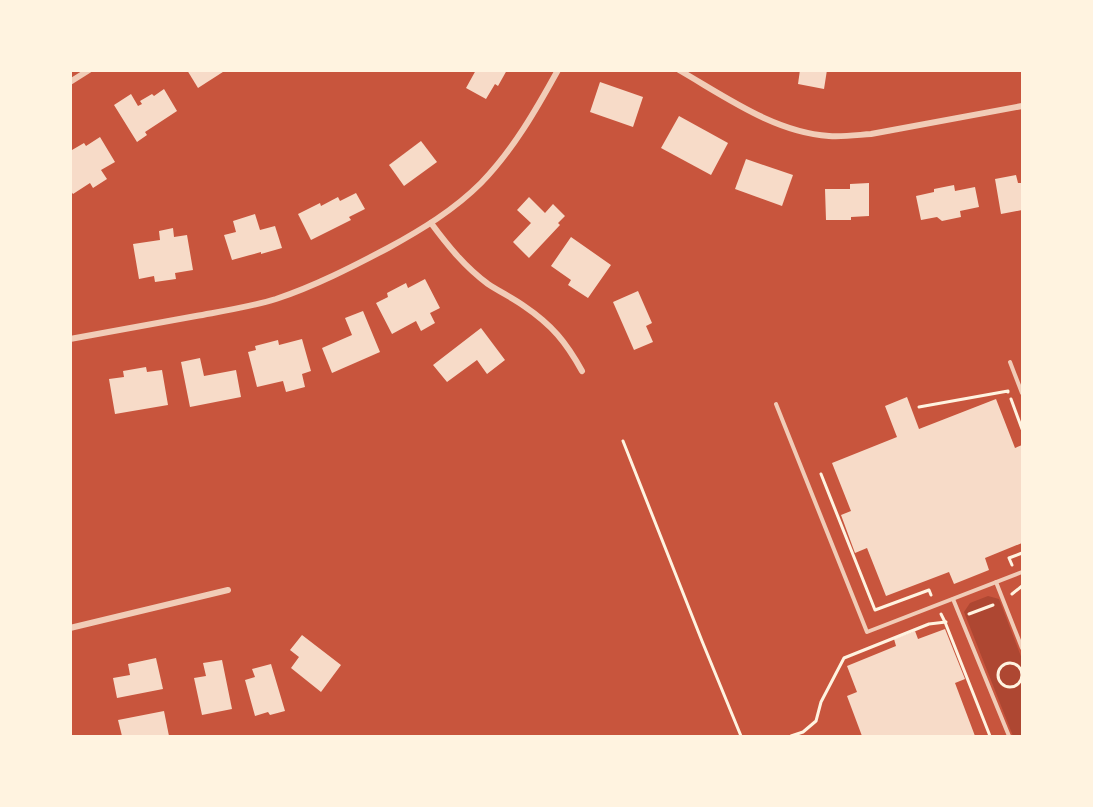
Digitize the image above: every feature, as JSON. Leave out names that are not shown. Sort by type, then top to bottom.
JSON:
[{"type":"street","points":[[70,82],[89,70]]},
{"type":"street","points":[[70,339],[230,310],[274,299],[345,271],[409,237],[460,202],[493,170],[528,122],[558,70]]},
{"type":"street","points":[[679,70],[776,124],[827,136],[871,134],[1023,106]]},
{"type":"street","points":[[431,223],[472,271],[523,305],[557,334],[570,348],[582,371]]},
{"type":"street","points":[[70,628],[228,590]]},
{"type":"lane","points":[[1010,362],[1023,393]]},
{"type":"lane","points":[[776,404],[867,632],[1023,572]]},
{"type":"lane","points":[[996,582],[1023,648]]},
{"type":"lane","points":[[953,598],[1009,736]]},
{"type":"path","points":[[919,407],[1008,391],[1023,429]]},
{"type":"path","points":[[623,441],[741,736]]},
{"type":"path","points":[[791,736],[803,732],[816,721],[821,702],[844,658],[928,624],[945,622],[1004,601],[1023,586]]},
{"type":"path","points":[[1008,663],[1016,664],[1022,670],[1021,678],[1014,686],[1006,687],[998,679],[998,670],[1008,663]]},
{"type":"shaded area","points":[[988,596],[999,599],[1022,659],[1022,736],[1013,736],[964,612],[970,603]]},
{"type":"building","points":[[187,70],[226,70],[198,88]]},
{"type":"building","points":[[476,70],[507,70],[498,86],[495,84],[486,99],[466,88]]},
{"type":"building","points":[[800,70],[827,70],[824,89],[798,84]]},
{"type":"building","points":[[600,82],[643,97],[633,127],[590,112]]},
{"type":"building","points":[[164,89],[177,111],[145,132],[147,135],[137,142],[114,105],[131,94],[138,106],[142,104],[140,101]]},
{"type":"building","points":[[679,116],[728,143],[711,175],[661,148]]},
{"type":"building","points":[[100,137],[115,162],[101,170],[107,179],[93,188],[90,183],[73,194],[70,190],[70,148],[72,150],[84,143],[86,146]]},
{"type":"building","points":[[421,141],[437,162],[404,186],[389,165]]},
{"type":"building","points":[[746,159],[793,175],[782,206],[735,189]]},
{"type":"building","points":[[1016,175],[1018,183],[1022,183],[1022,210],[1001,214],[995,179]]},
{"type":"building","points":[[869,183],[869,216],[851,217],[851,220],[826,220],[825,189],[850,189],[850,184]]},
{"type":"building","points":[[954,185],[955,191],[975,187],[979,207],[960,211],[961,217],[942,221],[937,217],[921,220],[916,196]]},
{"type":"building","points":[[356,193],[365,209],[349,217],[351,220],[311,240],[298,214],[320,203],[321,206],[338,197],[340,201]]},
{"type":"building","points":[[529,197],[545,213],[553,204],[565,216],[558,223],[560,225],[529,258],[513,242],[531,223],[517,210]]},
{"type":"building","points":[[255,214],[260,230],[275,226],[282,248],[232,260],[224,235],[236,232],[233,221]]},
{"type":"building","points":[[173,228],[174,237],[187,235],[193,270],[175,273],[176,279],[155,282],[154,276],[139,279],[133,244],[160,240],[159,231]]},
{"type":"building","points":[[571,237],[611,265],[588,298],[568,285],[571,280],[551,266]]},
{"type":"building","points":[[425,279],[440,308],[430,313],[435,323],[421,331],[416,321],[392,334],[376,303],[388,297],[387,293],[406,283],[408,288]]},
{"type":"building","points":[[638,291],[652,323],[646,326],[653,342],[634,350],[613,302]]},
{"type":"building","points":[[363,311],[380,352],[332,373],[322,348],[352,335],[345,318]]},
{"type":"building","points":[[481,328],[505,360],[487,374],[477,360],[447,382],[433,365]]},
{"type":"building","points":[[302,339],[311,371],[302,374],[305,387],[286,392],[283,381],[257,387],[248,352],[256,350],[255,346],[278,340],[279,345]]},
{"type":"building","points":[[200,358],[204,376],[236,370],[241,397],[190,407],[181,362]]},
{"type":"building","points":[[146,367],[147,372],[162,370],[168,405],[115,414],[109,379],[124,377],[123,371]]},
{"type":"building","points":[[907,397],[919,429],[996,399],[1015,448],[1022,445],[1022,543],[985,558],[989,570],[954,584],[949,572],[886,596],[867,548],[855,553],[841,515],[851,511],[832,463],[897,437],[885,406]]},
{"type":"building","points":[[945,629],[965,679],[955,683],[975,736],[862,736],[847,696],[857,692],[847,666],[896,646],[894,639],[915,631],[918,639]]},
{"type":"building","points":[[302,635],[341,665],[321,692],[291,668],[299,657],[290,650]]},
{"type":"building","points":[[156,658],[163,689],[117,698],[113,678],[130,675],[128,664]]},
{"type":"building","points":[[222,660],[232,709],[202,715],[194,678],[206,676],[203,663]]},
{"type":"building","points":[[271,664],[285,711],[270,715],[268,712],[255,716],[245,680],[255,677],[252,669]]},
{"type":"building","points":[[164,711],[169,736],[122,736],[118,720]]}]
